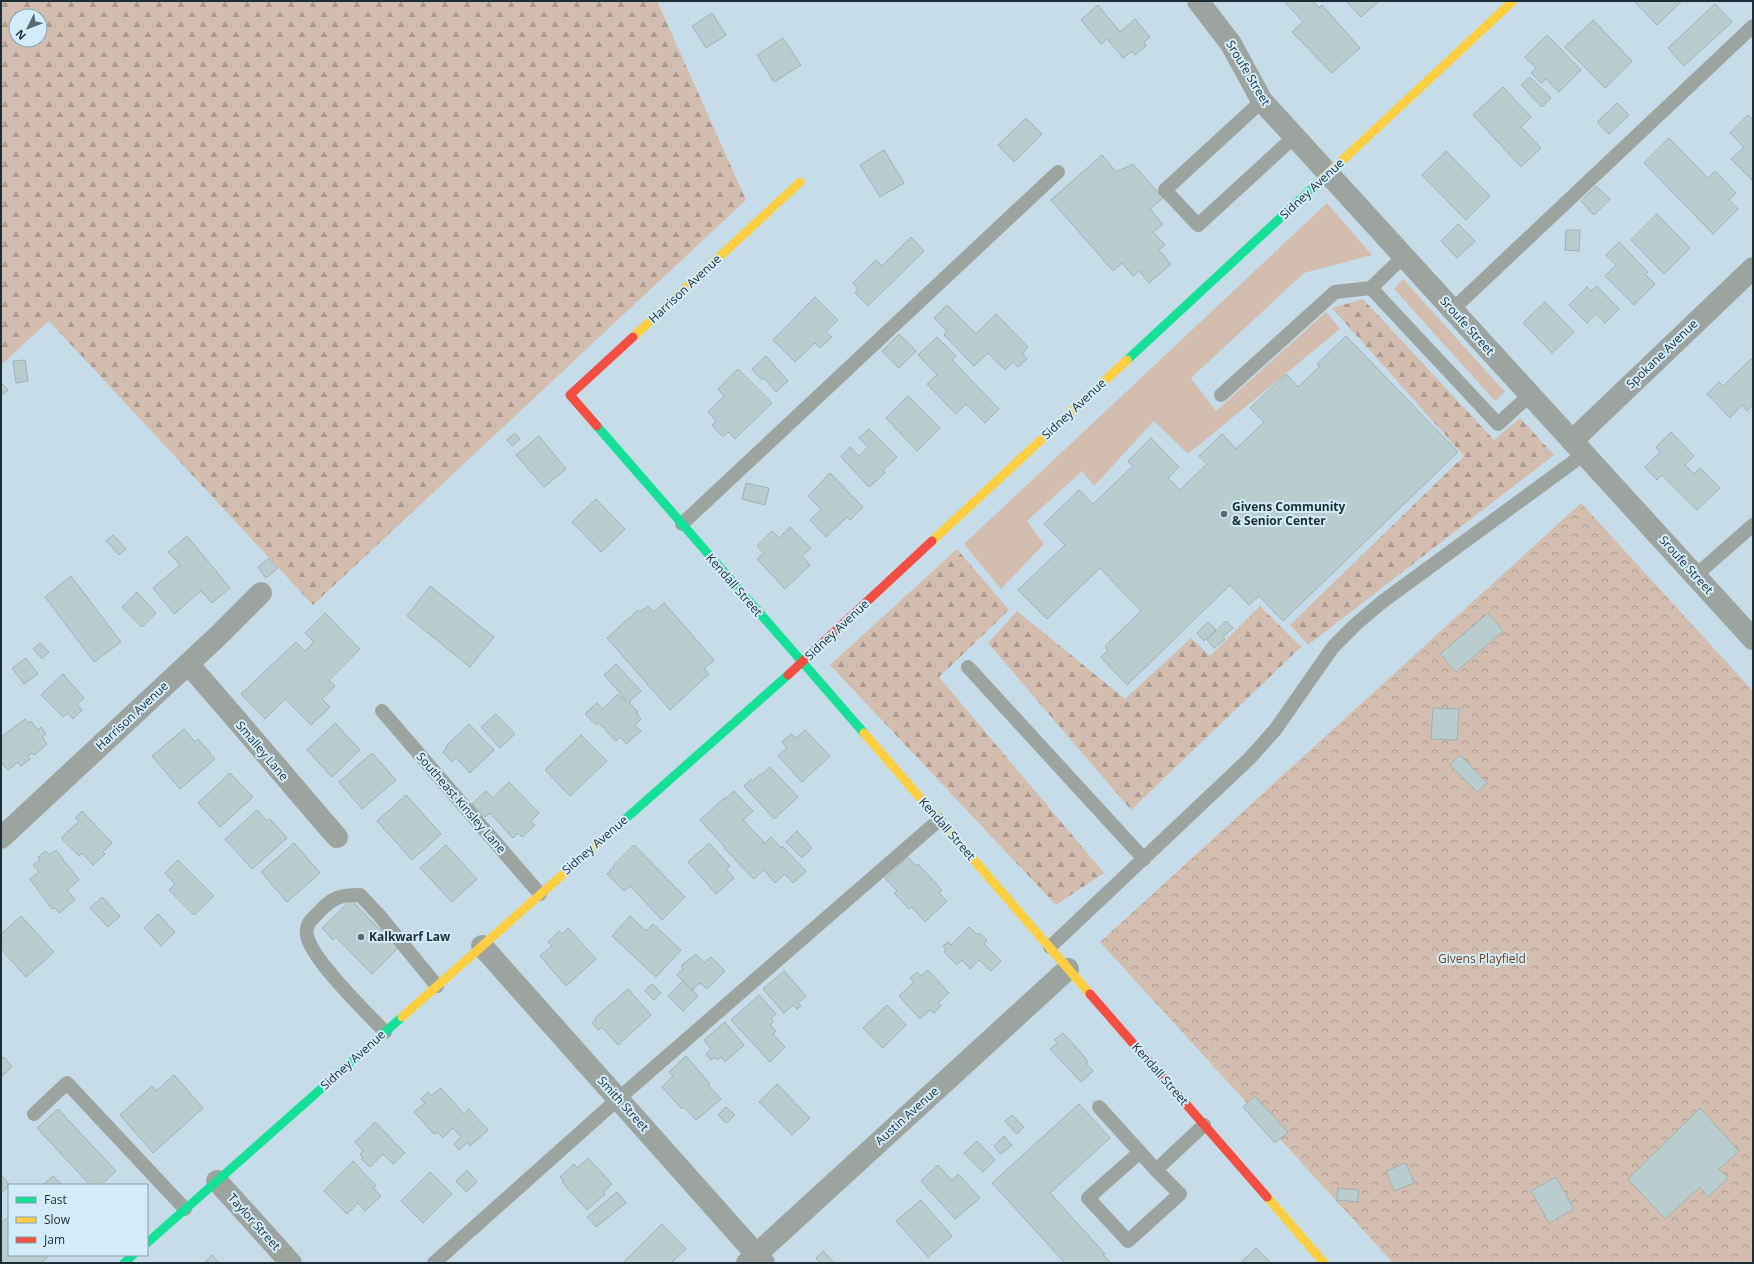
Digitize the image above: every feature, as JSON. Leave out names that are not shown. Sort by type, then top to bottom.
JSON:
[{"type":"main road","name":"Sidney Avenue","points":[[148,1242],[802,662],[1513,1]]},
{"type":"main road","name":"Harrison Avenue","points":[[570,395],[800,182]]},
{"type":"main road","name":"Kendall Street","points":[[570,395],[1324,1263]]},
{"type":"main road","points":[[124,1263],[132,1256]]},
{"type":"street","name":"Sroufe Street","points":[[1198,1],[1231,44],[1262,101],[1753,639]]},
{"type":"street","name":"Spokane Avenue","points":[[1578,447],[1753,268]]},
{"type":"street","name":"Harrison Avenue","points":[[1,838],[262,593]]},
{"type":"street","name":"Smalley Lane","points":[[188,664],[220,699],[286,780],[337,837]]},
{"type":"street","name":"Smith Street","points":[[482,946],[618,1099],[755,1260]]},
{"type":"street","name":"Austin Avenue","points":[[755,1260],[1068,969]]},
{"type":"street","name":"Taylor Street","points":[[217,1181],[291,1263]]},
{"type":"lane","points":[[1452,310],[1753,26]]},
{"type":"lane","points":[[1262,101],[1165,190],[1198,225],[1294,137]]},
{"type":"lane","points":[[682,524],[1058,172]]},
{"type":"lane","points":[[1221,395],[1335,292],[1371,288],[1404,256]]},
{"type":"lane","points":[[1371,288],[1498,424],[1530,395]]},
{"type":"lane","points":[[1050,947],[1249,759],[1275,730],[1333,647],[1356,624],[1578,447]]},
{"type":"lane","points":[[1695,576],[1753,524]]},
{"type":"lane","points":[[968,667],[1144,859]]},
{"type":"lane","name":"Southeast Kinsley Lane","points":[[382,711],[540,894]]},
{"type":"lane","points":[[434,1263],[618,1099],[939,820]]},
{"type":"lane","points":[[385,1032],[338,982],[314,952],[307,935],[308,923],[326,904],[342,895],[360,895],[437,986]]},
{"type":"lane","points":[[34,1114],[67,1083],[185,1209]]},
{"type":"lane","points":[[1099,1107],[1140,1152],[1156,1170],[1180,1194],[1128,1241],[1088,1198],[1140,1152]]},
{"type":"lane","points":[[1156,1170],[1204,1125]]},
{"type":"green space","points":[[1,1],[657,1],[746,200],[313,605],[49,321],[1,365]]},
{"type":"green space","points":[[1327,203],[1372,255],[1304,273],[1191,378],[1216,411],[1326,312],[1340,329],[1188,454],[1154,421],[1094,486],[1082,471],[1027,521],[1044,544],[1001,589],[964,544]]},
{"type":"green space","points":[[1403,279],[1505,392],[1495,401],[1394,289]]},
{"type":"green space","points":[[1363,299],[1494,440],[1520,418],[1554,455],[1308,645],[1290,625],[1464,456],[1332,308]]},
{"type":"green space","name":"Givens Playfield","points":[[1581,503],[1753,691],[1753,1261],[1751,1263],[1393,1263],[1100,942]]},
{"type":"green space","points":[[957,549],[1009,610],[939,677],[1104,873],[1056,905],[830,665]]},
{"type":"green space","points":[[1260,606],[1301,647],[1131,810],[988,643],[1017,611],[1125,699],[1191,638],[1210,656]]},
{"type":"building","points":[[1284,1],[1313,1],[1319,8],[1322,5],[1360,48],[1332,73],[1292,32],[1303,22]]},
{"type":"building","points":[[1346,1],[1379,1],[1361,17]]},
{"type":"building","points":[[1634,1],[1682,1],[1657,25]]},
{"type":"building","points":[[1715,4],[1732,22],[1684,66],[1668,48]]},
{"type":"building","points":[[1098,5],[1120,32],[1135,19],[1150,37],[1144,42],[1146,46],[1135,55],[1132,51],[1123,58],[1107,39],[1101,44],[1081,20]]},
{"type":"building","points":[[712,13],[726,35],[706,48],[692,26]]},
{"type":"building","points":[[1593,20],[1632,61],[1605,88],[1565,47]]},
{"type":"building","points":[[1547,35],[1581,70],[1559,92],[1546,79],[1541,83],[1531,73],[1536,68],[1525,57]]},
{"type":"building","points":[[783,38],[801,65],[774,82],[757,55]]},
{"type":"building","points":[[1530,77],[1551,98],[1542,107],[1521,85]]},
{"type":"building","points":[[1503,87],[1531,117],[1521,127],[1541,148],[1521,167],[1473,115]]},
{"type":"building","points":[[1617,103],[1629,115],[1609,134],[1597,122]]},
{"type":"building","points":[[1748,115],[1753,120],[1753,181],[1731,159],[1744,147],[1730,133]]},
{"type":"building","points":[[1026,118],[1042,134],[1014,162],[998,145]]},
{"type":"building","points":[[1669,138],[1708,178],[1715,171],[1736,193],[1729,200],[1738,209],[1713,234],[1644,163]]},
{"type":"building","points":[[884,150],[904,183],[880,197],[860,165]]},
{"type":"building","points":[[1446,151],[1490,196],[1466,220],[1422,175]]},
{"type":"building","points":[[1102,155],[1116,172],[1133,164],[1163,198],[1150,209],[1163,224],[1153,232],[1165,245],[1159,250],[1171,264],[1149,283],[1139,271],[1133,276],[1122,263],[1113,271],[1051,200]]},
{"type":"building","points":[[1596,186],[1610,199],[1594,215],[1581,201]]},
{"type":"building","points":[[1657,214],[1690,248],[1664,274],[1631,240]]},
{"type":"building","points":[[1458,224],[1475,241],[1457,258],[1441,241]]},
{"type":"building","points":[[1566,230],[1580,230],[1579,251],[1565,250]]},
{"type":"building","points":[[911,237],[924,251],[868,306],[855,293],[858,289],[853,283],[876,260],[882,266]]},
{"type":"building","points":[[1619,242],[1648,272],[1645,274],[1655,284],[1634,305],[1605,276],[1616,265],[1606,255]]},
{"type":"building","points":[[1597,286],[1619,309],[1605,323],[1596,314],[1587,323],[1569,305],[1587,287],[1591,291]]},
{"type":"building","points":[[815,297],[838,320],[826,332],[832,337],[820,348],[815,343],[795,362],[773,340]]},
{"type":"building","points":[[1545,302],[1574,332],[1552,353],[1523,323]]},
{"type":"building","points":[[947,305],[976,334],[996,314],[1028,347],[1022,354],[1027,359],[1018,367],[1013,362],[1005,370],[988,353],[974,366],[944,335],[947,331],[934,318]]},
{"type":"building","points":[[899,334],[916,351],[899,368],[882,351]]},
{"type":"building","name":"Givens Community & Senior Center","points":[[1346,336],[1458,452],[1283,621],[1259,596],[1249,605],[1230,585],[1127,685],[1101,657],[1108,650],[1105,646],[1141,611],[1100,568],[1047,619],[1018,590],[1065,545],[1044,524],[1079,490],[1093,504],[1133,466],[1128,461],[1151,438],[1179,467],[1168,478],[1180,490],[1207,464],[1199,456],[1222,434],[1236,449],[1264,422],[1250,408],[1286,374],[1298,387],[1320,366],[1317,364]]},
{"type":"building","points":[[937,337],[956,356],[952,360],[999,409],[985,423],[966,404],[956,414],[927,384],[937,375],[918,355]]},
{"type":"building","points":[[766,356],[788,381],[776,392],[764,378],[762,380],[752,369]]},
{"type":"building","points":[[1751,359],[1753,362],[1753,405],[1747,411],[1742,405],[1730,418],[1707,394],[1719,382],[1723,386]]},
{"type":"building","points":[[25,360],[28,381],[16,383],[13,361]]},
{"type":"building","points":[[738,369],[772,403],[735,439],[728,432],[723,437],[712,425],[716,421],[708,412],[724,396],[718,389]]},
{"type":"building","points":[[1,383],[8,390],[1,396]]},
{"type":"building","points":[[908,396],[940,428],[917,451],[886,418]]},
{"type":"building","points":[[869,429],[897,457],[883,470],[885,473],[869,487],[841,457],[850,447],[859,456],[868,447],[859,438]]},
{"type":"building","points":[[1671,432],[1694,456],[1685,465],[1694,474],[1700,468],[1720,488],[1697,510],[1662,475],[1657,480],[1645,467],[1660,452],[1656,447]]},
{"type":"building","points":[[515,433],[520,439],[512,446],[507,440]]},
{"type":"building","points":[[539,436],[566,469],[544,487],[516,455]]},
{"type":"building","points":[[830,473],[863,507],[850,520],[847,517],[826,537],[810,520],[821,509],[808,496]]},
{"type":"building","points":[[746,483],[769,488],[765,505],[742,499]]},
{"type":"building","points":[[596,499],[625,529],[601,552],[572,522]]},
{"type":"building","points":[[790,527],[811,548],[802,556],[810,565],[785,589],[757,559],[764,553],[757,546],[772,531],[779,538]]},
{"type":"building","points":[[113,535],[126,549],[119,555],[106,541]]},
{"type":"building","points":[[187,536],[230,588],[212,603],[201,591],[174,614],[153,588],[180,565],[168,552]]},
{"type":"building","points":[[269,558],[278,568],[266,578],[258,567]]},
{"type":"building","points":[[71,576],[121,642],[94,662],[45,597]]},
{"type":"building","points":[[430,586],[494,637],[470,667],[407,616]]},
{"type":"building","points":[[137,592],[156,613],[142,627],[122,607]]},
{"type":"building","points":[[664,603],[714,660],[704,669],[709,674],[670,710],[607,638],[638,610],[640,612],[648,606],[654,612]]},
{"type":"building","points":[[325,613],[360,649],[329,680],[335,686],[322,699],[330,707],[311,725],[285,699],[265,719],[241,694],[296,642],[305,651],[314,642],[305,633]]},
{"type":"building","points":[[1488,613],[1503,631],[1456,672],[1440,654]]},
{"type":"building","points":[[1226,621],[1233,628],[1223,637],[1225,639],[1214,648],[1207,640]]},
{"type":"building","points":[[1208,622],[1216,630],[1204,641],[1197,633]]},
{"type":"building","points":[[40,643],[49,652],[42,659],[33,649]]},
{"type":"building","points":[[26,658],[38,674],[24,684],[12,668]]},
{"type":"building","points":[[616,664],[641,691],[629,702],[638,712],[636,713],[641,719],[635,725],[641,731],[626,744],[620,737],[616,741],[598,722],[596,725],[585,714],[597,703],[603,709],[618,694],[625,701],[626,700],[604,675]]},
{"type":"building","points":[[63,674],[84,698],[77,704],[82,710],[73,719],[68,713],[63,717],[41,695]]},
{"type":"building","points":[[1433,708],[1459,709],[1457,740],[1431,739]]},
{"type":"building","points":[[496,714],[515,734],[500,748],[481,727]]},
{"type":"building","points":[[25,719],[28,723],[31,721],[38,730],[41,727],[46,734],[42,737],[47,744],[34,755],[32,753],[27,756],[30,759],[21,766],[18,762],[8,770],[1,762],[1,737]]},
{"type":"building","points":[[335,723],[360,750],[332,777],[307,750]]},
{"type":"building","points":[[469,724],[494,750],[470,773],[456,758],[452,762],[443,752],[447,747],[446,746]]},
{"type":"building","points":[[184,729],[195,742],[198,739],[215,759],[180,789],[152,756]]},
{"type":"building","points":[[805,730],[830,756],[802,782],[778,756],[787,748],[782,742],[791,734],[796,738]]},
{"type":"building","points":[[581,735],[607,761],[570,796],[545,770]]},
{"type":"building","points":[[372,753],[396,780],[362,809],[339,782]]},
{"type":"building","points":[[1460,755],[1487,783],[1477,792],[1450,765]]},
{"type":"building","points":[[770,767],[798,797],[774,819],[744,786],[751,779],[753,781]]},
{"type":"building","points":[[230,773],[253,797],[220,827],[198,803]]},
{"type":"building","points":[[509,782],[539,813],[531,821],[535,825],[522,837],[518,833],[513,838],[490,813],[485,817],[472,804],[486,791],[493,798]]},
{"type":"building","points":[[734,791],[753,811],[743,820],[764,842],[763,843],[764,844],[771,837],[781,848],[782,846],[806,871],[793,883],[785,874],[775,883],[764,870],[754,879],[724,848],[725,847],[700,820]]},
{"type":"building","points":[[406,795],[441,834],[412,860],[377,821]]},
{"type":"building","points":[[257,810],[267,821],[270,819],[287,838],[252,869],[225,839]]},
{"type":"building","points":[[82,811],[112,843],[103,852],[105,854],[93,865],[82,853],[79,856],[61,838],[79,821],[75,818]]},
{"type":"building","points":[[797,831],[812,848],[802,858],[786,842]]},
{"type":"building","points":[[294,843],[320,873],[287,902],[261,872]]},
{"type":"building","points":[[709,843],[730,866],[726,869],[734,878],[716,894],[688,862]]},
{"type":"building","points":[[446,845],[477,879],[452,902],[420,868]]},
{"type":"building","points":[[634,845],[685,897],[662,920],[630,886],[624,891],[607,874]]},
{"type":"building","points":[[56,850],[79,880],[67,890],[75,900],[59,913],[55,908],[52,909],[30,879],[39,872],[33,865],[40,860],[38,857],[46,851],[49,855]]},
{"type":"building","points":[[908,857],[916,866],[918,864],[942,890],[939,893],[947,901],[925,922],[912,907],[909,909],[894,893],[897,891],[885,878]]},
{"type":"building","points":[[178,860],[214,896],[194,915],[169,890],[175,884],[165,873]]},
{"type":"building","points":[[102,897],[120,916],[108,927],[90,908]]},
{"type":"building","points":[[351,900],[398,948],[372,974],[336,937],[333,940],[322,928]]},
{"type":"building","points":[[158,914],[175,932],[161,946],[144,928]]},
{"type":"building","points":[[21,916],[54,952],[26,977],[1,949],[1,934]]},
{"type":"building","points":[[630,916],[646,931],[653,924],[681,950],[656,977],[612,936]]},
{"type":"building","points":[[969,927],[978,935],[980,933],[987,940],[984,944],[1001,961],[991,971],[979,960],[970,969],[962,960],[957,965],[944,952],[946,949],[943,946],[948,942],[951,945]]},
{"type":"building","points":[[568,928],[596,959],[566,986],[540,956],[552,946],[548,942],[559,931],[562,934]]},
{"type":"building","points":[[696,954],[704,963],[711,957],[725,971],[707,989],[700,983],[692,990],[677,975],[683,969],[681,966]]},
{"type":"building","points":[[928,970],[949,993],[938,1003],[941,1006],[934,1013],[930,1010],[920,1019],[899,996],[914,982],[910,978],[917,972],[921,976]]},
{"type":"building","points":[[784,971],[806,996],[798,1003],[801,1006],[797,1009],[793,1005],[784,1013],[763,989]]},
{"type":"building","points":[[683,981],[698,996],[683,1011],[668,996]]},
{"type":"building","points":[[652,984],[661,993],[654,1000],[645,991]]},
{"type":"building","points":[[628,989],[651,1015],[618,1045],[602,1027],[598,1030],[592,1023],[596,1019],[595,1018]]},
{"type":"building","points":[[759,995],[776,1014],[771,1019],[773,1022],[770,1025],[776,1031],[773,1034],[785,1047],[770,1062],[731,1020]]},
{"type":"building","points":[[887,1005],[906,1025],[883,1048],[863,1028]]},
{"type":"building","points":[[725,1022],[744,1045],[725,1062],[721,1057],[717,1060],[715,1057],[711,1060],[706,1054],[711,1049],[704,1040]]},
{"type":"building","points":[[1063,1033],[1083,1055],[1088,1062],[1086,1063],[1093,1071],[1081,1082],[1050,1049],[1057,1043],[1054,1040]]},
{"type":"building","points":[[686,1056],[710,1084],[708,1085],[721,1099],[696,1120],[684,1107],[682,1109],[662,1087],[673,1076],[669,1072]]},
{"type":"building","points":[[4,1057],[12,1067],[1,1077],[1,1059]]},
{"type":"building","points":[[174,1075],[203,1108],[153,1153],[120,1115],[152,1086],[156,1091]]},
{"type":"building","points":[[777,1084],[810,1118],[792,1135],[759,1102]]},
{"type":"building","points":[[441,1088],[464,1114],[469,1109],[488,1130],[470,1146],[467,1143],[459,1150],[454,1144],[461,1137],[453,1128],[443,1138],[437,1132],[434,1134],[414,1112],[425,1103],[421,1099],[428,1092],[431,1096]]},
{"type":"building","points":[[1255,1096],[1288,1132],[1275,1143],[1243,1107]]},
{"type":"building","points":[[1079,1104],[1110,1138],[1050,1193],[1105,1254],[1103,1255],[1111,1263],[1065,1263],[992,1183]]},
{"type":"building","points":[[726,1107],[735,1115],[726,1123],[718,1115]]},
{"type":"building","points":[[1700,1108],[1739,1151],[1719,1169],[1728,1178],[1708,1197],[1700,1187],[1665,1219],[1628,1179]]},
{"type":"building","points":[[58,1109],[116,1171],[102,1184],[89,1184],[37,1128]]},
{"type":"building","points":[[1012,1115],[1024,1127],[1017,1134],[1005,1121]]},
{"type":"building","points":[[375,1122],[405,1153],[393,1164],[383,1154],[370,1167],[361,1159],[363,1157],[360,1154],[363,1151],[355,1142]]},
{"type":"building","points":[[1004,1136],[1012,1145],[1001,1154],[994,1146]]},
{"type":"building","points":[[977,1141],[995,1160],[983,1172],[964,1153]]},
{"type":"building","points":[[588,1158],[612,1184],[603,1192],[605,1194],[587,1210],[562,1182],[564,1181],[560,1177],[574,1164],[577,1168]]},
{"type":"building","points":[[353,1161],[376,1186],[373,1188],[381,1196],[365,1211],[358,1203],[347,1214],[324,1191]]},
{"type":"building","points":[[1406,1163],[1414,1183],[1394,1191],[1386,1171]]},
{"type":"building","points":[[938,1165],[952,1181],[958,1174],[980,1198],[955,1219],[921,1181]]},
{"type":"building","points":[[467,1170],[477,1182],[466,1192],[456,1181]]},
{"type":"building","points":[[430,1172],[452,1194],[423,1223],[401,1201]]},
{"type":"building","points":[[1,1175],[9,1184],[1,1193]]},
{"type":"building","points":[[53,1176],[61,1184],[44,1184]]},
{"type":"building","points":[[1556,1177],[1574,1209],[1549,1223],[1531,1191]]},
{"type":"building","points":[[1338,1188],[1359,1190],[1357,1202],[1337,1200]]},
{"type":"building","points":[[617,1192],[626,1203],[596,1227],[587,1217]]},
{"type":"building","points":[[921,1200],[952,1236],[928,1257],[896,1221]]},
{"type":"building","points":[[8,1217],[8,1256],[49,1256],[41,1263],[1,1263],[1,1223]]},
{"type":"building","points":[[662,1224],[686,1249],[671,1263],[624,1262]]},
{"type":"building","points":[[1256,1248],[1271,1263],[1240,1263]]},
{"type":"building","points":[[823,1251],[834,1263],[820,1263],[816,1258]]},
{"type":"building","points":[[212,1255],[219,1263],[204,1263]]},
{"type":"traffic: fast","points":[[1127,360],[1319,182]]},
{"type":"traffic: fast","points":[[597,426],[864,733]]},
{"type":"traffic: fast","points":[[605,837],[788,675]]},
{"type":"traffic: fast","points":[[148,1242],[402,1017]]},
{"type":"traffic: fast","points":[[124,1263],[132,1256]]},
{"type":"traffic: slow","points":[[1319,182],[1513,1]]},
{"type":"traffic: slow","points":[[633,337],[800,182]]},
{"type":"traffic: slow","points":[[932,541],[1127,360]]},
{"type":"traffic: slow","points":[[864,733],[1090,994]]},
{"type":"traffic: slow","points":[[402,1017],[605,837]]},
{"type":"traffic: slow","points":[[1267,1197],[1324,1263]]},
{"type":"traffic: jam","points":[[597,426],[570,395],[633,337]]},
{"type":"traffic: jam","points":[[788,675],[932,541]]},
{"type":"traffic: jam","points":[[1090,994],[1267,1197]]},
{"type":"place","name":"Givens Community & Senior Center","points":[[1224,514]]},
{"type":"place","name":"Kalkwarf Law","points":[[361,937]]}]
